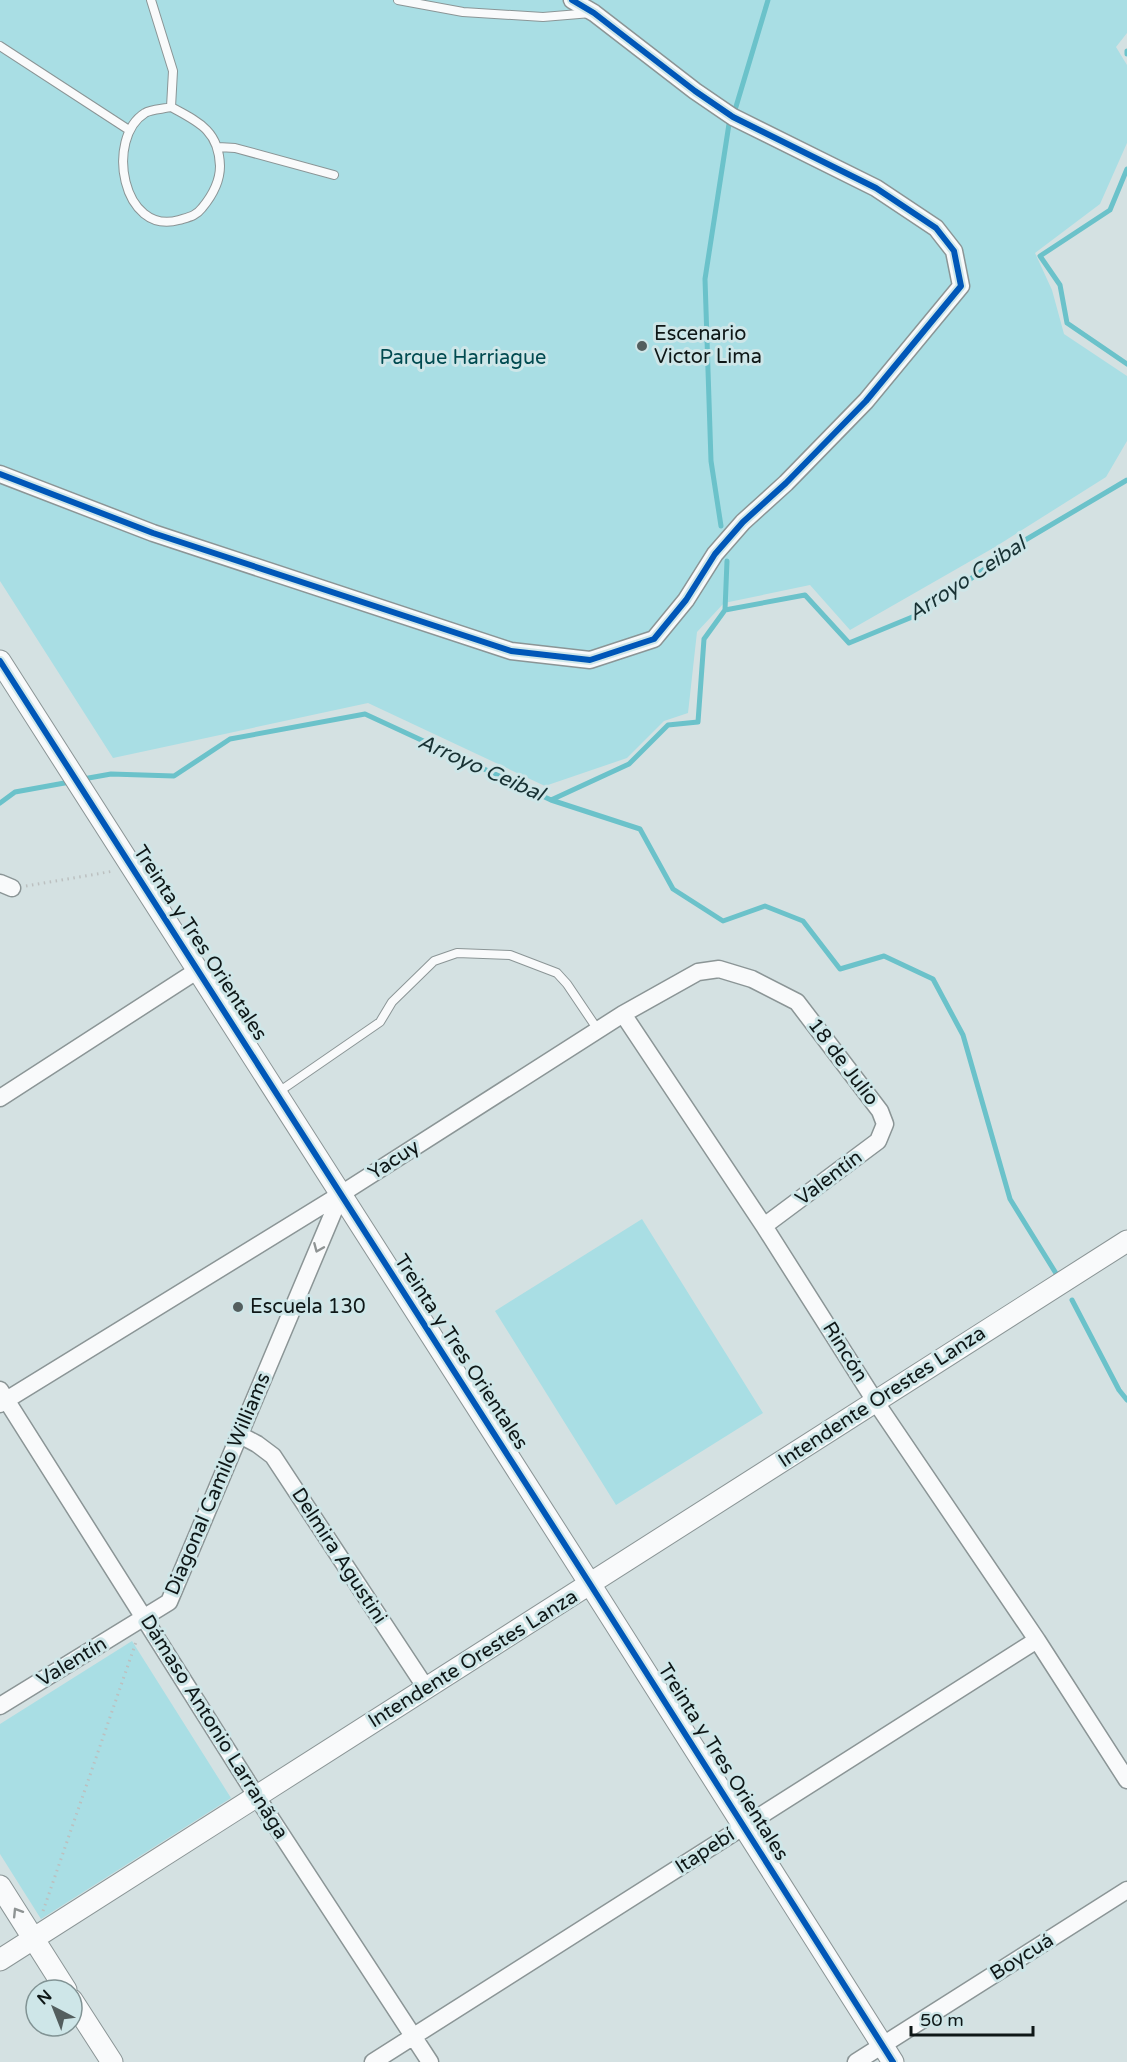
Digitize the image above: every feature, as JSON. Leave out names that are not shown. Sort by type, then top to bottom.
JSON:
[{"type":"street","points":[[0,474],[153,533],[511,651],[590,660],[654,639],[686,600],[722,546],[743,522],[786,483],[866,401],[961,286],[954,251],[936,228],[876,188],[733,117],[695,91],[594,13],[572,0]]},
{"type":"street","name":"Treinta y Tres Orientales","points":[[0,661],[888,2054]]},
{"type":"street","name":"Yacuy","points":[[2,1398],[341,1194],[622,1014],[698,972],[719,969],[752,979],[797,1002]]},
{"type":"street","points":[[0,1098],[198,970]]},
{"type":"street","name":"18 de Julio","points":[[797,1002],[880,1111],[885,1124]]},
{"type":"street","name":"Rincón","points":[[622,1014],[764,1226],[875,1401],[1037,1640],[1127,1780]]},
{"type":"street","name":"Valentín","points":[[764,1226],[878,1141],[885,1124]]},
{"type":"street","name":"Diagonal Camilo Williams","points":[[145,1618],[169,1602],[341,1194]]},
{"type":"street","name":"Intendente Orestes Lanza","points":[[0,1960],[1124,1243]]},
{"type":"street","name":"Dámaso Antonio Larranãga","points":[[2,1398],[145,1618],[257,1797],[430,2062]]},
{"type":"street","name":"Delmira Agustini","points":[[240,1436],[257,1444],[273,1456],[426,1688]]},
{"type":"street","name":"Valentín","points":[[0,1706],[145,1618]]},
{"type":"street","name":"Itapebí","points":[[374,2062],[1037,1640]]},
{"type":"street","points":[[0,1886],[58,1978]]},
{"type":"street","name":"Boycuá","points":[[856,2062],[888,2054],[1127,1890]]},
{"type":"street","points":[[84,2019],[111,2062]]},
{"type":"lane","points":[[151,0],[173,71],[171,106]]},
{"type":"lane","points":[[398,0],[463,12],[543,17],[594,13]]},
{"type":"lane","points":[[0,46],[129,130]]},
{"type":"lane","points":[[171,106],[206,127],[218,147],[220,169],[213,194],[197,215],[175,221],[155,222],[141,213],[126,186],[123,159],[129,130],[146,112],[171,106]]},
{"type":"lane","points":[[218,147],[235,148],[334,175]]},
{"type":"lane","points":[[276,1094],[380,1022],[392,1002],[434,961],[457,953],[510,955],[557,972],[598,1030]]},
{"type":"path","points":[[4,888],[132,868]]},
{"type":"path","points":[[34,1939],[145,1618]]},
{"type":"green space","name":"Parque Harriague","points":[[0,0],[1127,0],[1127,33],[1116,47],[1127,65],[1127,143],[1100,204],[1035,253],[1052,290],[1064,334],[1127,376],[1127,441],[1106,477],[995,547],[850,630],[810,585],[724,603],[697,632],[688,713],[664,721],[627,758],[545,786],[368,703],[113,758],[0,581]]},
{"type":"green space","points":[[642,1219],[763,1413],[616,1505],[495,1311]]},
{"type":"green space","points":[[132,1641],[231,1798],[41,1919],[0,1854],[0,1724]]},
{"type":"waterway","points":[[735,110],[768,0]]},
{"type":"waterway","points":[[721,526],[711,461],[705,279],[729,124]]},
{"type":"waterway","name":"Arroyo Ceibal","points":[[1127,169],[1110,210],[1040,256],[1060,285],[1067,323],[1127,364]]},
{"type":"waterway","name":"Arroyo Ceibal","points":[[83,779],[111,774],[174,776],[230,739],[365,714],[551,800],[629,764],[668,725],[698,722],[704,639],[725,610],[805,595],[849,643],[922,613],[1027,539],[1127,480]]},
{"type":"waterway","points":[[725,610],[727,561]]},
{"type":"waterway","name":"Arroyo Ceibal","points":[[0,803],[15,792],[70,782]]},
{"type":"waterway","points":[[551,800],[640,829],[673,889],[723,921],[765,906],[803,921],[840,969],[884,956],[933,979],[963,1035],[1010,1199],[1057,1275]]},
{"type":"waterway","points":[[1072,1300],[1119,1390],[1127,1400]]},
{"type":"cycle path","points":[[0,474],[153,533],[511,651],[590,660],[654,639],[686,600],[715,554],[743,522],[786,483],[866,401],[961,286],[954,251],[936,228],[876,188],[733,117],[695,91],[594,13],[572,0]]},
{"type":"cycle path","points":[[0,661],[893,2062]]},
{"type":"place","name":"Escenario Victor Lima","points":[[642,346]]},
{"type":"place","name":"Escuela 130","points":[[238,1307]]}]
